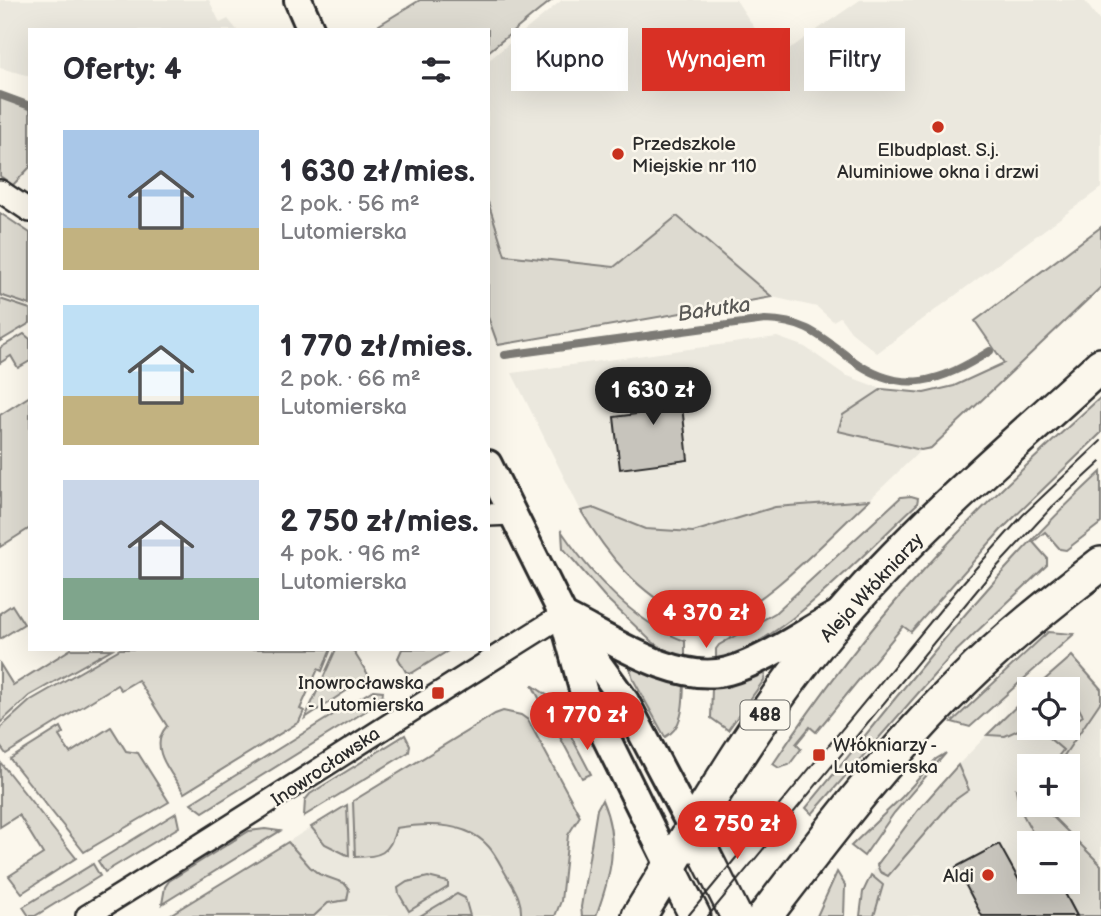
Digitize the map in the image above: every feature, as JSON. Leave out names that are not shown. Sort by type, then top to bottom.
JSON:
[{"type":"main road","name":"Aleja Włókniarzy","points":[[639,916],[692,828],[786,685],[848,609],[948,506],[1101,365]]},
{"type":"main road","points":[[765,916],[872,782],[961,682],[1022,627],[1101,564]]},
{"type":"main road","points":[[692,828],[736,916]]},
{"type":"main road","points":[[670,867],[695,916]]},
{"type":"street","points":[[298,0],[310,28]]},
{"type":"street","points":[[0,191],[28,210]]},
{"type":"street","points":[[490,472],[500,514],[563,615],[625,701],[692,828]]},
{"type":"street","points":[[563,615],[669,668],[709,674],[737,668],[848,609]]},
{"type":"street","points":[[563,615],[584,693],[670,867]]},
{"type":"street","name":"Inowrocławska","points":[[87,916],[563,615]]},
{"type":"shaded area","points":[[0,0],[209,0],[220,23],[228,19],[235,28],[28,28],[28,75],[0,68]]},
{"type":"shaded area","points":[[420,0],[552,0],[518,28],[511,28],[511,33],[490,50],[490,28],[381,28],[379,25]]},
{"type":"shaded area","points":[[562,0],[736,0],[755,28],[642,28],[642,91],[790,91],[790,49],[804,39],[804,91],[905,91],[905,28],[820,28],[860,0],[1084,0],[1101,23],[1101,188],[877,353],[851,332],[840,317],[833,321],[817,307],[772,297],[678,217],[615,267],[505,255],[490,208],[490,59],[511,42],[511,91],[628,91],[628,28],[528,28]]},
{"type":"shaded area","points":[[0,95],[28,105],[28,169],[13,185],[0,176]]},
{"type":"shaded area","points":[[490,208],[505,255],[614,267],[677,216],[772,297],[498,345],[490,323]]},
{"type":"shaded area","points":[[0,213],[28,232],[28,304],[0,295]]},
{"type":"shaded area","points":[[1101,227],[1101,287],[931,448],[921,450],[838,431],[843,415],[882,389],[924,393],[954,386],[1004,363],[975,321]]},
{"type":"shaded area","points":[[0,299],[28,308],[28,324],[0,341]]},
{"type":"shaded area","points":[[24,334],[28,337],[28,362],[18,368],[11,356],[0,363],[0,348]]},
{"type":"shaded area","points":[[777,337],[805,347],[845,375],[882,389],[921,450],[869,500],[624,571],[599,540],[581,511],[512,373]]},
{"type":"shaded area","points":[[28,397],[28,529],[0,547],[0,415]]},
{"type":"shaded area","points":[[1101,397],[1101,433],[1001,530],[911,632],[903,626],[816,732],[810,727],[796,744],[801,749],[789,765],[779,768],[773,764],[842,667],[919,575],[985,506]]},
{"type":"shaded area","points":[[1101,472],[1101,523],[1066,550],[1060,549],[1045,532],[1033,542],[1047,558],[1047,565],[949,658],[812,814],[806,808],[948,635],[1022,551]]},
{"type":"shaded area","points":[[901,497],[918,498],[917,504],[822,594],[768,636],[741,651],[716,660],[716,649],[719,645],[775,613]]},
{"type":"shaded area","points":[[869,500],[771,590],[728,617],[710,622],[694,619],[668,606],[638,584],[613,557],[581,511],[593,508],[645,529],[693,532],[775,507]]},
{"type":"shaded area","points":[[562,532],[601,581],[631,610],[666,633],[685,641],[685,658],[668,652],[651,641],[605,597],[563,548]]},
{"type":"shaded area","points":[[12,605],[24,624],[0,639],[0,613]]},
{"type":"shaded area","points":[[1048,632],[1074,634],[1026,677],[1017,677],[1017,685],[970,727],[952,722]]},
{"type":"shaded area","points":[[68,651],[108,651],[29,696],[0,723],[0,664],[13,685]]},
{"type":"shaded area","points":[[117,651],[330,651],[322,671],[318,669],[300,709],[304,711],[299,722],[184,793],[160,752],[161,734],[167,726],[138,680],[121,690],[117,685],[6,754],[0,746],[0,728],[31,700]]},
{"type":"shaded area","points":[[335,651],[353,651],[369,676],[305,718]]},
{"type":"shaded area","points":[[401,651],[448,651],[412,673],[406,672],[398,658]]},
{"type":"shaded area","points":[[1072,656],[1101,689],[1101,701],[1080,732],[1080,718],[1083,716],[1080,710],[1080,677],[1048,677]]},
{"type":"shaded area","points":[[629,664],[684,684],[679,721],[665,737],[633,679]]},
{"type":"shaded area","points":[[761,673],[765,675],[764,680],[728,730],[711,718],[712,688],[736,683]]},
{"type":"shaded area","points":[[532,685],[551,698],[591,774],[582,778]]},
{"type":"shaded area","points":[[373,690],[383,691],[382,701],[203,812],[191,803]]},
{"type":"shaded area","points":[[1080,699],[1096,705],[1101,701],[1101,916],[860,916],[863,892],[877,865],[918,810],[987,735],[1017,717],[1017,740],[1080,740]]},
{"type":"shaded area","points":[[1017,706],[1017,730],[1005,736],[987,735]]},
{"type":"shaded area","points":[[503,711],[521,715],[528,720],[580,816],[568,835],[561,901],[555,916],[521,916],[517,895],[492,850],[480,839],[458,828],[420,825],[396,828],[391,844],[383,852],[355,857],[353,801]]},
{"type":"shaded area","points":[[61,727],[64,733],[59,736],[70,753],[111,727],[126,751],[138,753],[169,802],[84,852],[10,759]]},
{"type":"shaded area","points":[[405,735],[410,745],[409,752],[304,816],[305,800],[310,794]]},
{"type":"shaded area","points":[[1051,740],[1075,740],[1065,754],[1060,754],[1063,750]]},
{"type":"shaded area","points":[[946,753],[894,813],[864,856],[851,846],[902,797],[936,759]]},
{"type":"shaded area","points":[[418,761],[449,778],[539,916],[168,916]]},
{"type":"shaded area","points":[[0,762],[76,858],[22,893],[9,876],[43,854],[19,815],[0,827]]},
{"type":"shaded area","points":[[958,765],[969,790],[952,802],[888,876],[880,872],[877,865],[918,810]]},
{"type":"shaded area","points":[[602,800],[611,830],[609,872],[596,916],[582,916],[581,907],[597,809]]},
{"type":"shaded area","points":[[347,805],[349,856],[325,844],[311,827]]},
{"type":"shaded area","points":[[176,813],[179,827],[105,872],[98,861]]},
{"type":"shaded area","points":[[1024,817],[1053,817],[1067,831],[1032,831]]},
{"type":"shaded area","points":[[249,831],[280,831],[162,904],[169,881]]},
{"type":"shaded area","points":[[288,842],[319,874],[344,883],[349,889],[347,900],[328,903],[314,916],[168,916]]},
{"type":"shaded area","points":[[1080,844],[1101,865],[1101,916],[1077,916],[1065,894],[1080,894]]},
{"type":"shaded area","points":[[93,864],[100,876],[35,916],[29,916],[23,907]]},
{"type":"shaded area","points":[[837,872],[845,885],[844,916],[817,916]]},
{"type":"shaded area","points":[[871,875],[883,885],[874,916],[860,916],[863,892]]},
{"type":"shaded area","points":[[428,877],[448,882],[448,887],[409,911],[398,888],[407,882]]},
{"type":"shaded area","points":[[457,894],[465,898],[470,916],[420,916]]},
{"type":"building","points":[[679,379],[688,460],[620,469],[614,417],[637,414],[634,384]]},
{"type":"building","name":"Aldi","points":[[999,844],[1017,877],[1017,894],[1065,894],[1077,916],[982,916],[956,867]]},
{"type":"waterway","name":"Bałutka","points":[[0,95],[28,105]]},
{"type":"waterway","name":"Bałutka","points":[[505,355],[765,320],[791,323],[812,331],[870,371],[904,381],[938,377],[955,371],[990,351]]},
{"type":"tram line","points":[[688,916],[960,586],[1023,515],[1101,441]]},
{"type":"tram line","points":[[708,916],[993,571],[1052,507],[1101,462]]},
{"type":"place","name":"Elbudplast. S.j. Aluminiowe okna i drzwi","points":[[938,127]]},
{"type":"place","name":"Przedszkole Miejskie nr 110","points":[[618,154]]},
{"type":"place","name":"Inowrocławska - Lutomierska","points":[[438,693]]},
{"type":"place","name":"Włókniarzy - Lutomierska","points":[[819,755]]},
{"type":"place","name":"Aldi","points":[[988,875]]}]
